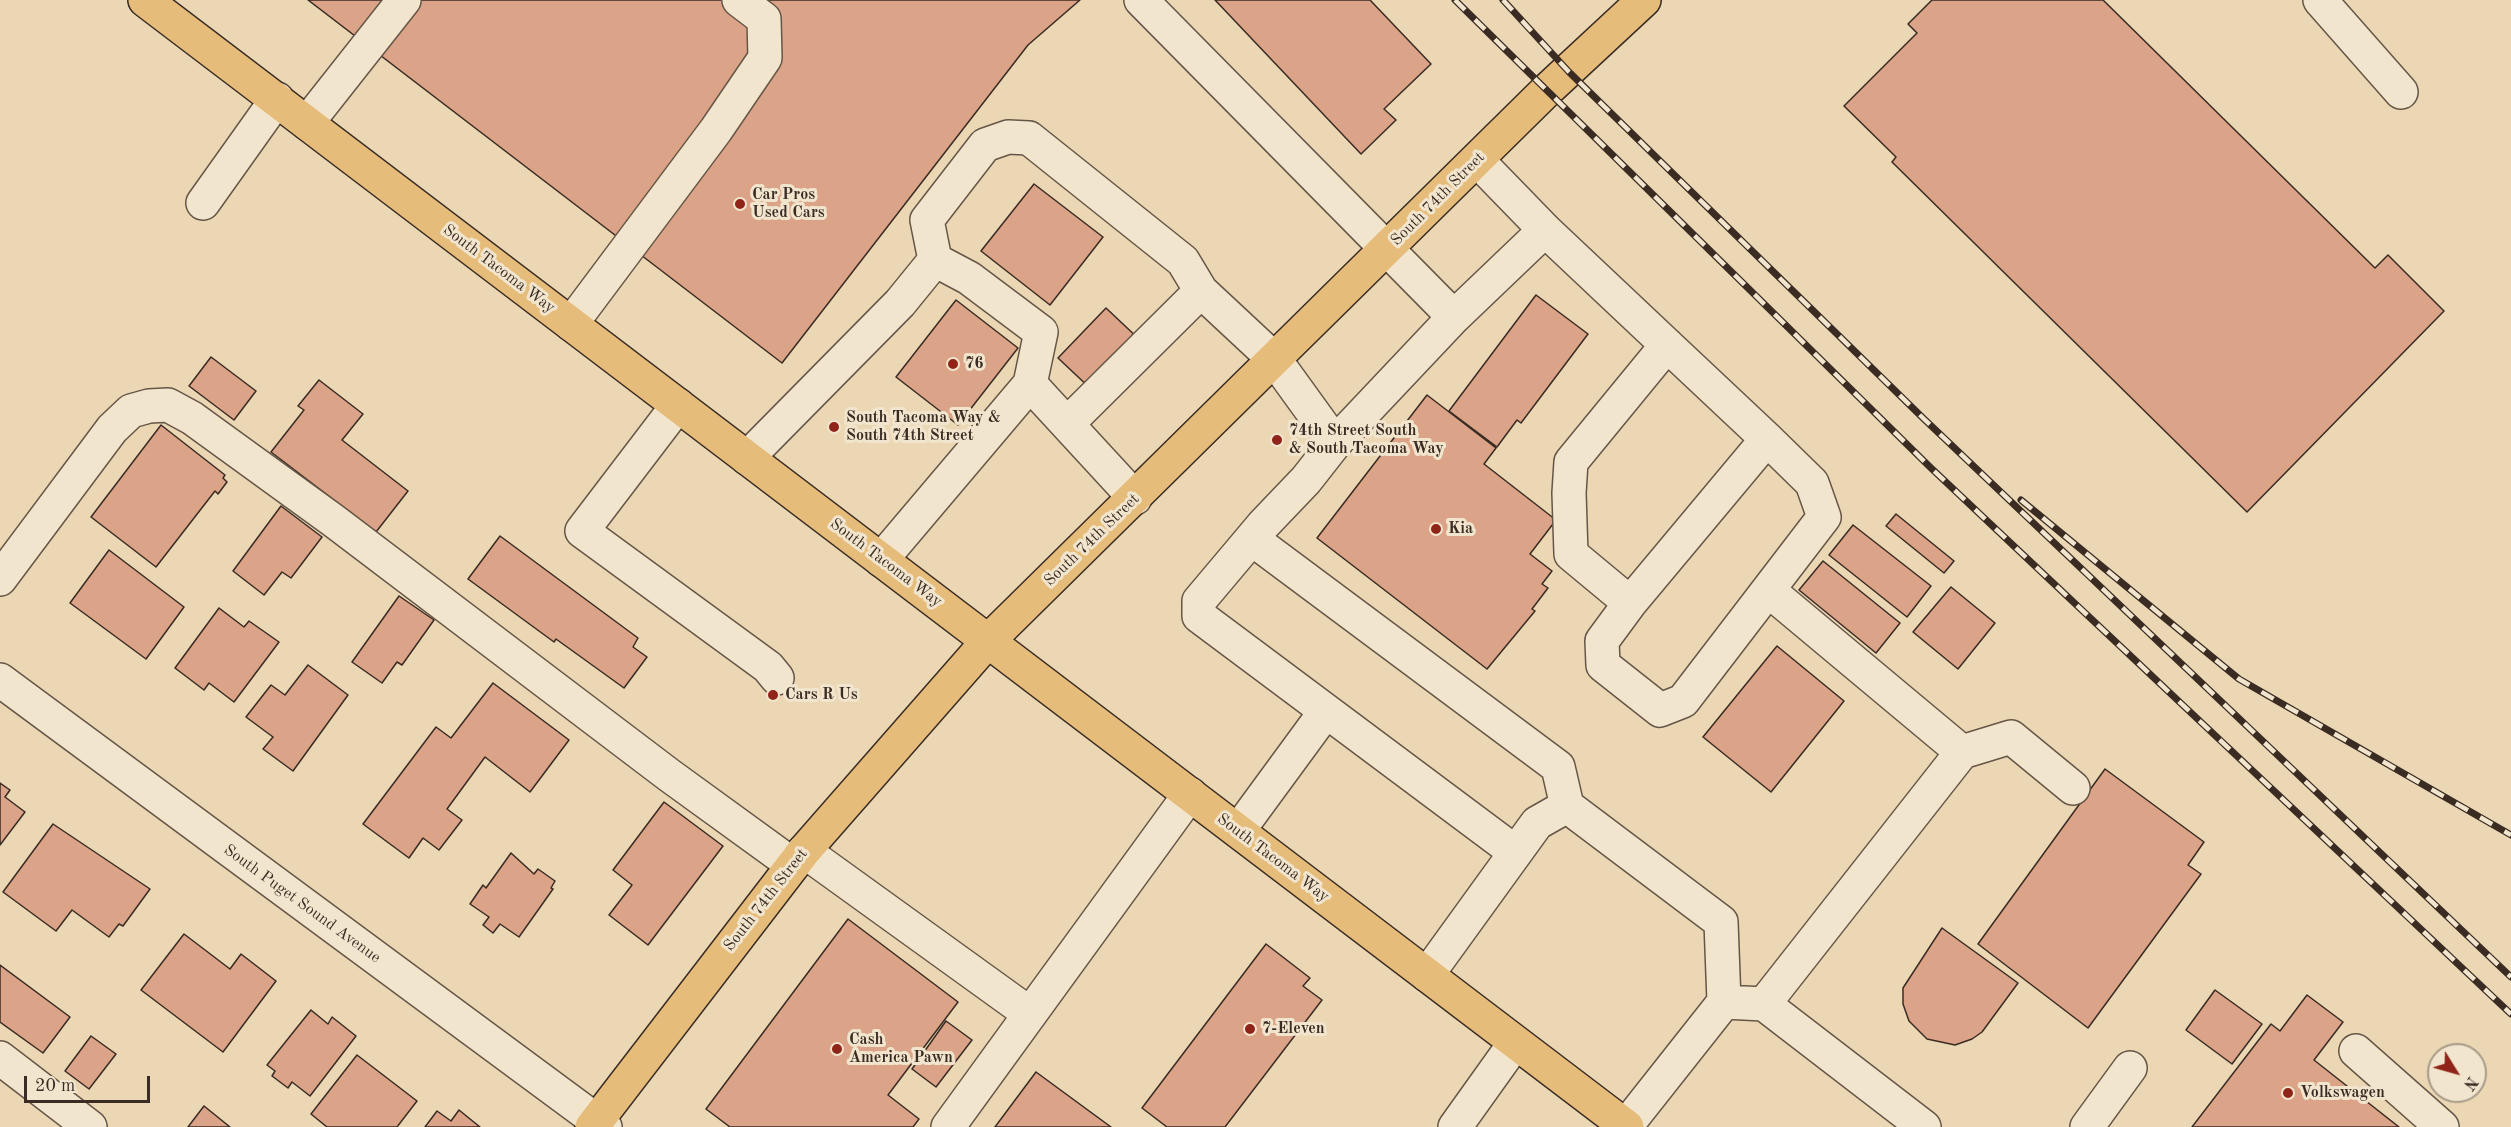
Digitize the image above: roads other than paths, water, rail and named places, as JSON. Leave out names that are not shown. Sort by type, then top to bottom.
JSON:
[{"type":"main road","name":"South Tacoma Way","points":[[145,0],[1626,1127]]},
{"type":"main road","name":"South 74th Street","points":[[598,1125],[799,858],[988,641],[1477,160],[1644,0]]},
{"type":"street","points":[[308,123],[404,0]]},
{"type":"street","points":[[572,324],[716,130],[765,58],[764,19],[739,0]]},
{"type":"street","points":[[1141,0],[1454,317]]},
{"type":"street","points":[[2320,0],[2400,92]]},
{"type":"street","points":[[203,203],[276,99]]},
{"type":"street","points":[[882,560],[1030,384],[1041,332],[969,278],[936,260],[927,220],[985,145],[1008,137],[1029,138],[1184,261],[1201,291],[1275,360],[1335,443]]},
{"type":"street","points":[[1477,160],[1545,230],[1668,345],[1767,439],[1812,483],[1824,517],[1683,701],[1660,710],[1603,665],[1602,642],[1630,603],[1767,439]]},
{"type":"street","points":[[1515,852],[1199,616],[1198,601],[1306,480],[1335,443],[1454,317],[1545,230]]},
{"type":"street","points":[[747,458],[900,303],[936,260]]},
{"type":"street","points":[[1066,424],[1201,291]]},
{"type":"street","points":[[1630,603],[1571,554],[1569,493],[1571,462],[1668,345]]},
{"type":"street","points":[[1030,384],[1135,498]]},
{"type":"street","points":[[0,579],[112,429],[131,411],[149,406],[168,405],[192,418],[334,521],[654,764],[799,858],[1030,1014]]},
{"type":"street","points":[[678,405],[582,531],[768,667],[777,678]]},
{"type":"street","points":[[1252,539],[1558,767],[1567,806],[1721,922],[1724,1002],[1626,1127]]},
{"type":"street","points":[[1768,590],[1962,752]]},
{"type":"street","name":"South Puget Sound Avenue","points":[[0,680],[598,1125]]},
{"type":"street","points":[[1238,831],[1326,711]]},
{"type":"street","points":[[1764,1004],[1962,752],[2011,737],[2073,788]]},
{"type":"street","points":[[948,1127],[1190,794]]},
{"type":"street","points":[[1427,975],[1537,823],[1567,806]]},
{"type":"street","points":[[1724,1002],[1764,1004],[1924,1127]]},
{"type":"street","points":[[1455,1127],[1515,1042]]},
{"type":"street","points":[[2356,1051],[2442,1127]]},
{"type":"street","points":[[0,1058],[90,1127]]},
{"type":"street","points":[[2087,1127],[2130,1068]]},
{"type":"railway","points":[[1455,0],[1931,468],[2511,1014]]},
{"type":"railway","points":[[1503,0],[1569,72],[1924,419],[2511,977]]},
{"type":"railway","points":[[2021,500],[2239,679],[2511,835]]},
{"type":"place","name":"Car Pros Used Cars","points":[[740,204]]},
{"type":"place","name":"76","points":[[953,364]]},
{"type":"place","name":"South Tacoma Way & South 74th Street","points":[[834,427]]},
{"type":"place","name":"74th Street South & South Tacoma Way","points":[[1277,440]]},
{"type":"place","name":"Kia","points":[[1436,529]]},
{"type":"place","name":"Cars R Us","points":[[773,695]]},
{"type":"place","name":"7-Eleven","points":[[1250,1029]]},
{"type":"place","name":"Cash America Pawn","points":[[837,1049]]},
{"type":"place","name":"Volkswagen","points":[[2288,1093]]}]
